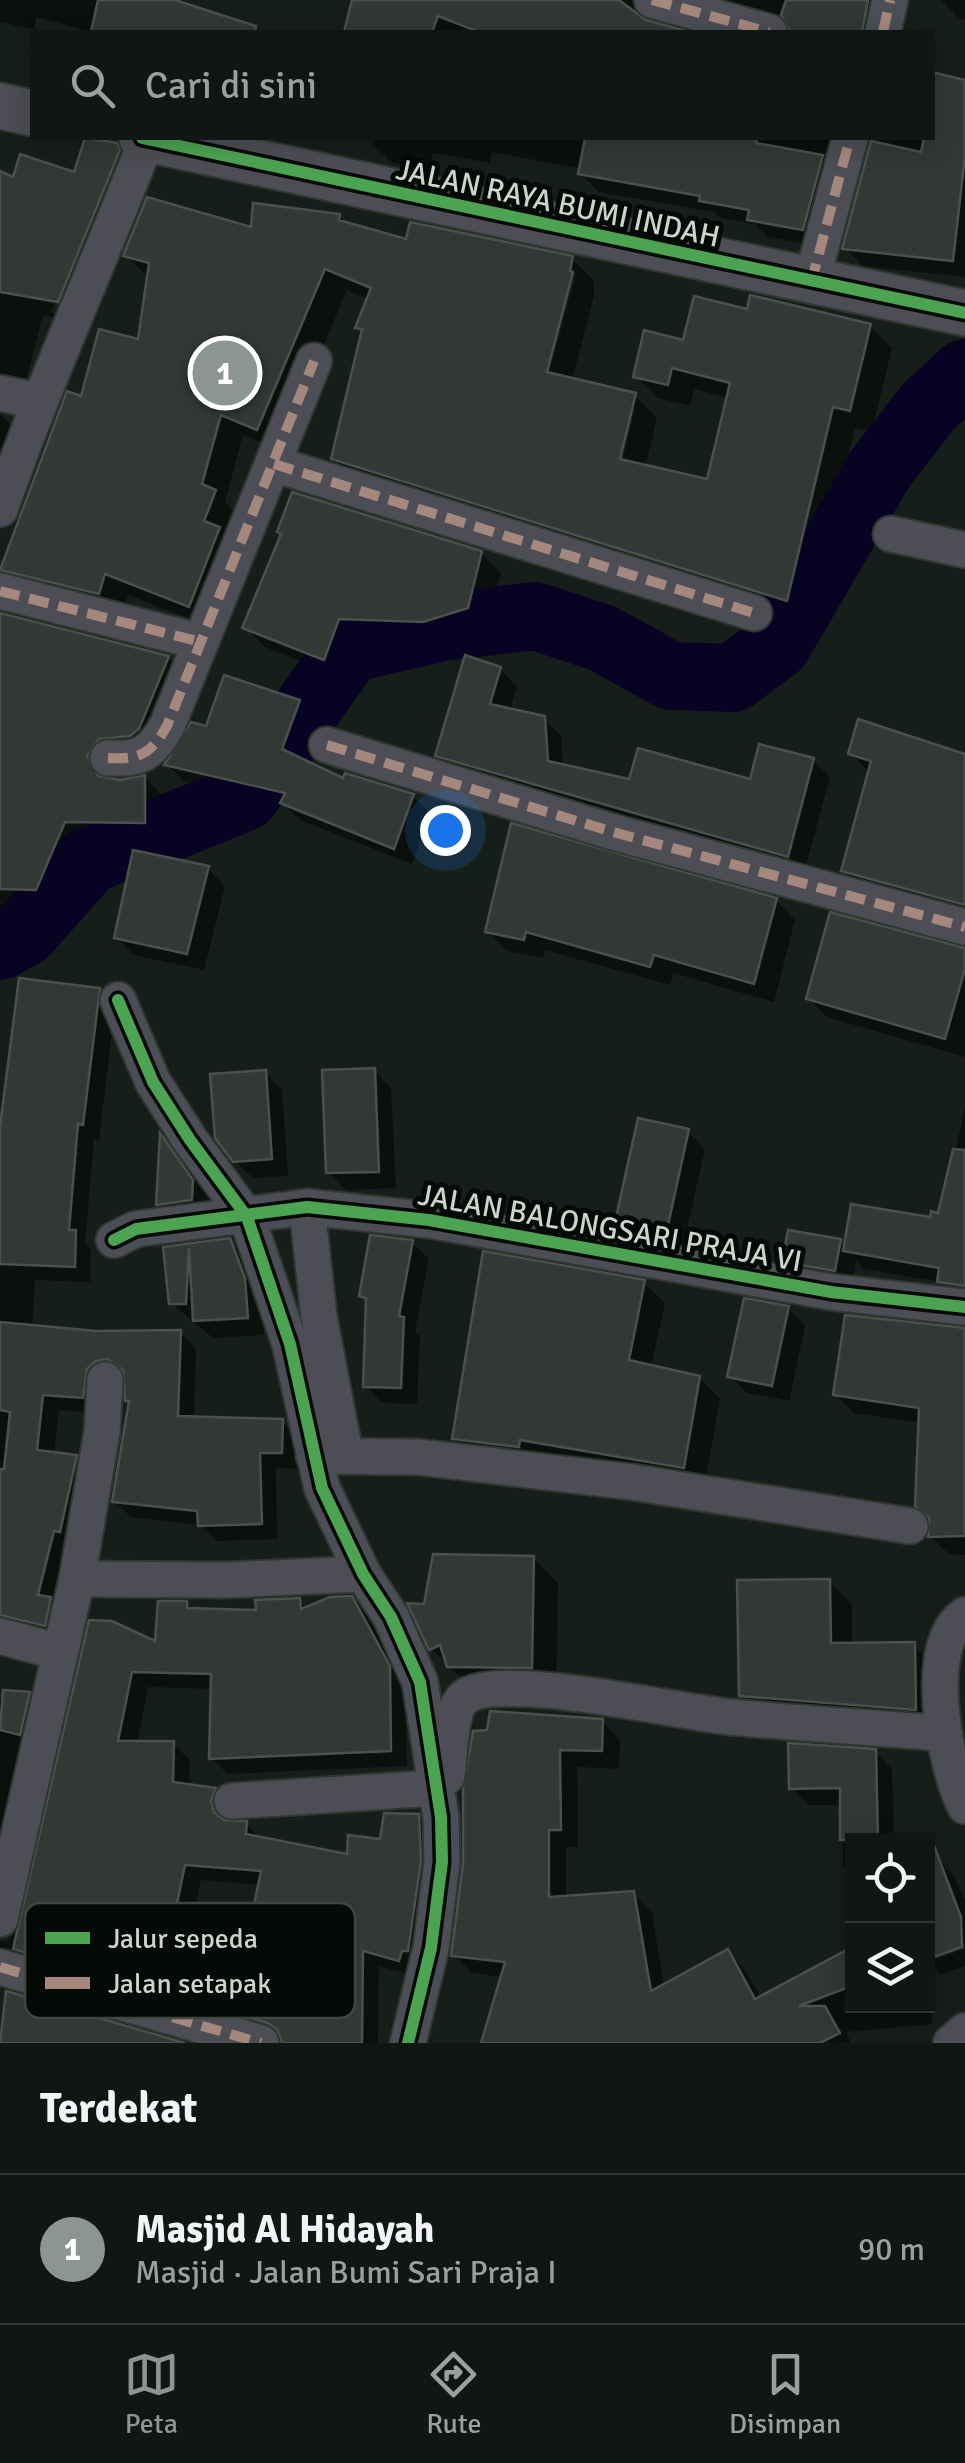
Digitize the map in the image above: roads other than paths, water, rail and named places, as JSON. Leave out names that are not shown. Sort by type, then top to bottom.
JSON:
[{"type":"street","points":[[652,0],[763,30]]},
{"type":"street","points":[[883,30],[890,0]]},
{"type":"street","points":[[0,106],[30,113]]},
{"type":"street","points":[[0,509],[38,401],[94,276],[143,140]]},
{"type":"street","name":"JALAN RAYA BUMI INDAH","points":[[153,140],[965,313]]},
{"type":"street","points":[[810,283],[849,140]]},
{"type":"street","points":[[108,758],[132,760],[153,752],[314,361]]},
{"type":"street","points":[[0,393],[38,401]]},
{"type":"street","points":[[274,464],[754,613]]},
{"type":"street","points":[[891,534],[965,550]]},
{"type":"street","points":[[0,592],[201,642]]},
{"type":"street","points":[[327,746],[613,832],[965,927]]},
{"type":"street","points":[[118,1000],[154,1082],[190,1140],[253,1216],[290,1344],[330,1454]]},
{"type":"street","points":[[303,1208],[318,1317],[330,1454],[322,1488],[363,1574],[391,1617],[420,1682],[438,1802],[442,1862],[431,1948],[408,2043]]},
{"type":"street","name":"JALAN BALONGSARI PRAJA VI","points":[[114,1240],[136,1229],[303,1208],[429,1220],[832,1292],[965,1307]]},
{"type":"street","points":[[0,1920],[76,1579],[102,1432],[106,1380]]},
{"type":"street","points":[[330,1454],[632,1482],[910,1526]]},
{"type":"street","points":[[76,1579],[226,1580],[363,1574]]},
{"type":"street","points":[[965,1615],[948,1638],[940,1694],[943,1733],[965,1806]]},
{"type":"street","points":[[0,1636],[59,1652]]},
{"type":"street","points":[[438,1802],[456,1706],[464,1697],[480,1691],[562,1693],[728,1717],[929,1732]]},
{"type":"street","points":[[232,1801],[438,1802]]},
{"type":"street","points":[[0,1967],[25,1974]]},
{"type":"street","points":[[175,2018],[261,2043]]},
{"type":"street","points":[[951,2043],[965,2031]]},
{"type":"waterway","points":[[0,946],[25,932],[89,860],[245,797],[349,649],[443,627],[535,616],[602,638],[671,676],[733,678],[777,645],[880,469],[928,407],[965,373]]},
{"type":"place","name":"Masjid Al Hidayah","points":[[225,373]]}]
